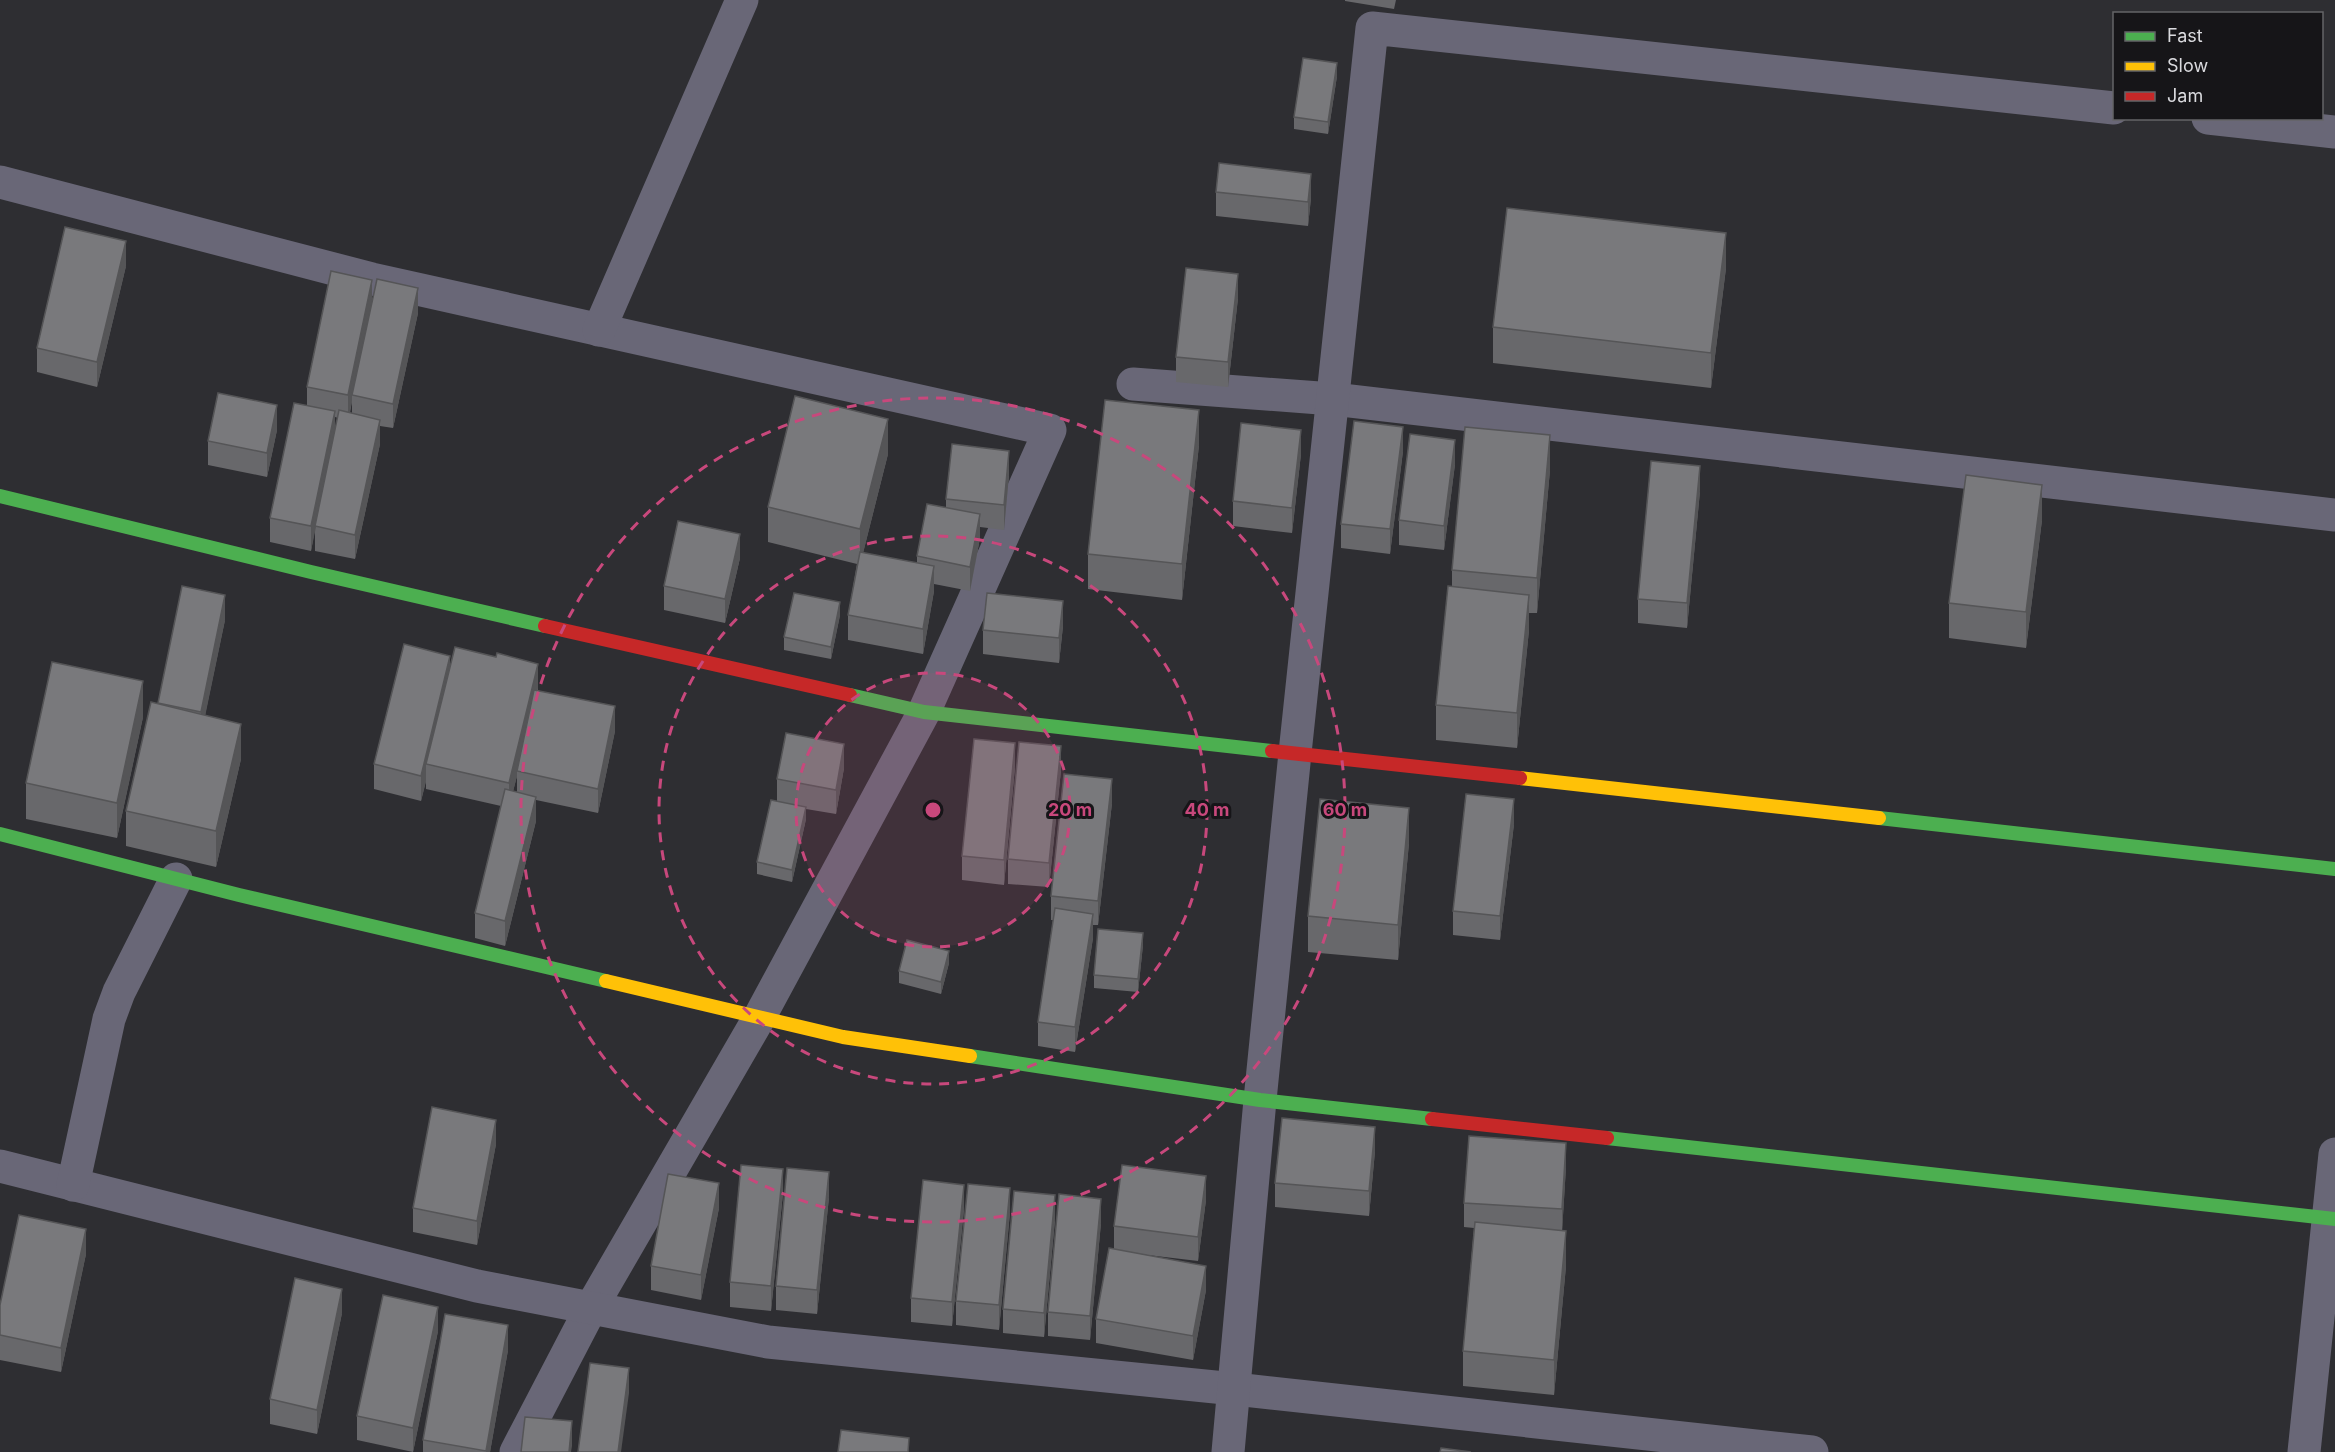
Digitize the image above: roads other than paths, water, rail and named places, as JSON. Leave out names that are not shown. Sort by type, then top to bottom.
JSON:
[{"type":"street","points":[[599,330],[742,0]]},
{"type":"street","points":[[1228,1452],[1236,1389],[1260,1100],[1295,753],[1372,28],[2113,108]]},
{"type":"street","points":[[2226,120],[2335,132]]},
{"type":"street","points":[[0,182],[372,279],[1050,430],[924,712],[759,1017],[591,1308],[516,1452]]},
{"type":"street","points":[[1133,384],[1333,399],[2335,515]]},
{"type":"street","points":[[0,496],[300,570],[924,712],[2335,869]]},
{"type":"street","points":[[0,834],[176,879],[843,1037],[1260,1100],[2332,1219]]},
{"type":"street","points":[[73,1185],[109,1019],[119,992],[176,879]]},
{"type":"street","points":[[2304,1452],[2332,1219],[2335,1154]]},
{"type":"street","points":[[0,1166],[477,1286],[768,1342],[1236,1389],[1812,1452]]}]
